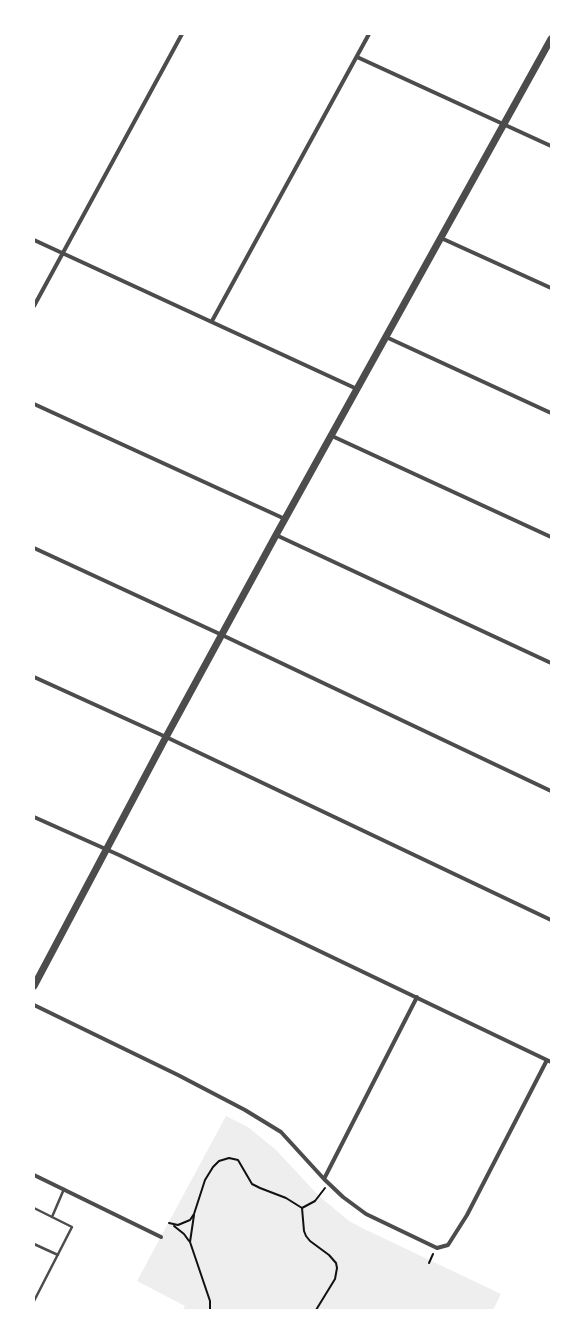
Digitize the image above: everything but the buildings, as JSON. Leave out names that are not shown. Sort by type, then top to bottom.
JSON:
[{"type":"street","points":[[34,306],[182,34]]},
{"type":"street","points":[[212,321],[369,34]]},
{"type":"street","points":[[34,986],[166,737],[276,535],[551,39]]},
{"type":"street","points":[[357,57],[551,146]]},
{"type":"street","points":[[441,238],[551,288]]},
{"type":"street","points":[[34,240],[358,389]]},
{"type":"street","points":[[386,337],[551,413]]},
{"type":"street","points":[[34,404],[286,519]]},
{"type":"street","points":[[332,436],[551,537]]},
{"type":"street","points":[[276,535],[551,663]]},
{"type":"street","points":[[34,548],[222,635],[551,791]]},
{"type":"street","points":[[34,677],[166,737],[551,920]]},
{"type":"street","points":[[34,817],[549,1061],[467,1215],[448,1245],[437,1248],[366,1214],[328,1183],[281,1132],[245,1110],[178,1075],[34,1005]]},
{"type":"street","points":[[324,1179],[417,998]]},
{"type":"street","points":[[34,1174],[161,1237]]},
{"type":"lane","points":[[52,1217],[64,1189]]},
{"type":"lane","points":[[34,1208],[72,1227],[34,1301]]},
{"type":"lane","points":[[34,1244],[58,1255]]},
{"type":"path","points":[[190,1242],[194,1214],[202,1188],[208,1174],[218,1161],[229,1158],[238,1160],[242,1164],[252,1184],[286,1198],[302,1208]]},
{"type":"path","points":[[302,1208],[315,1200],[328,1183]]},
{"type":"path","points":[[302,1208],[304,1231],[306,1236],[314,1245],[329,1255],[336,1263],[337,1268],[335,1279],[316,1310]]},
{"type":"path","points":[[169,1223],[178,1226],[190,1220],[194,1214]]},
{"type":"path","points":[[173,1224],[190,1242],[210,1301],[210,1310]]},
{"type":"path","points":[[428,1263],[434,1253]]},
{"type":"shaded area","points":[[226,1116],[248,1127],[276,1150],[319,1196],[349,1221],[501,1294],[493,1310],[183,1310],[185,1306],[137,1281]]}]
